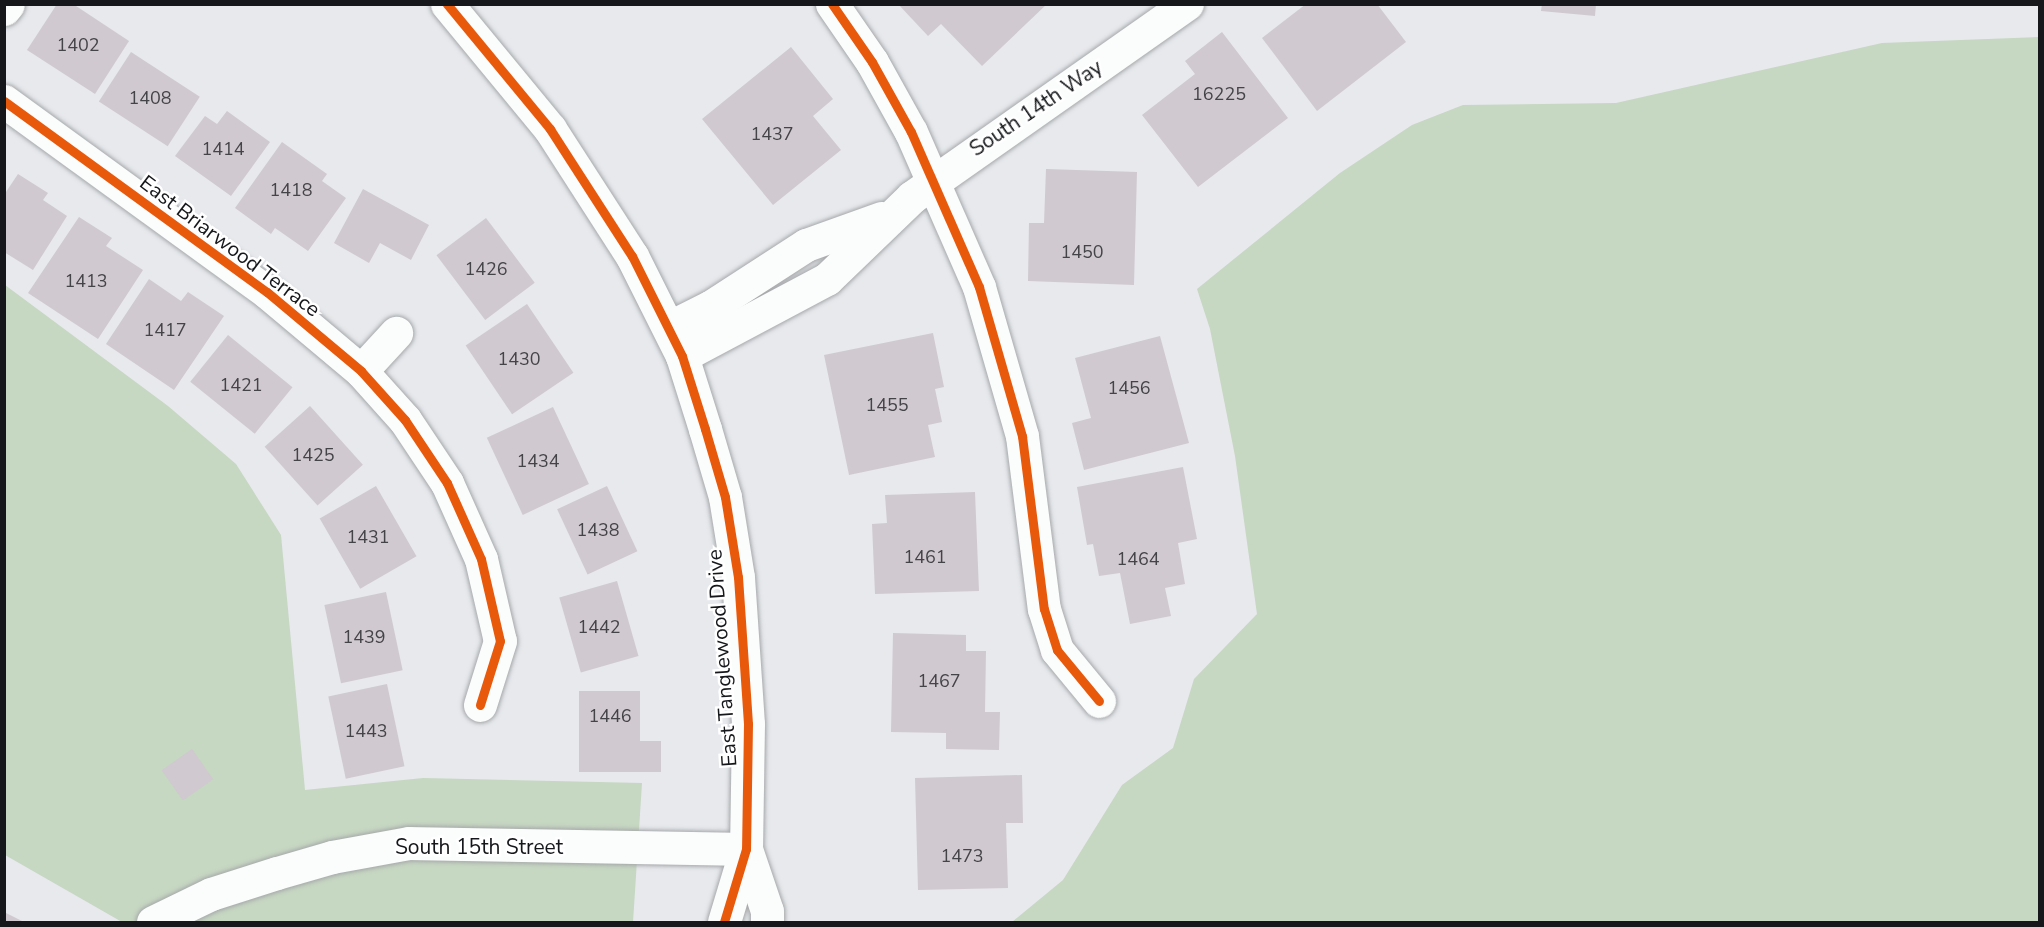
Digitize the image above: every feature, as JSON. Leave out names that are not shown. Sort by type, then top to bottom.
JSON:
[{"type":"street","points":[[4,9],[8,4]]},
{"type":"street","name":"East Tanglewood Drive","points":[[447,4],[550,129],[579,169],[676,341],[725,497],[738,577],[748,724],[746,849]]},
{"type":"street","points":[[832,4],[872,62],[935,180],[979,287],[1022,436],[1047,620],[1057,650],[1099,701]]},
{"type":"street","name":"South 14th Way","points":[[676,341],[799,294],[827,279],[888,215],[1187,4]]},
{"type":"street","name":"East Briarwood Terrace","points":[[4,101],[267,292],[361,371],[405,420],[447,483],[481,559],[500,641],[480,705]]},
{"type":"street","name":"South 14th Way","points":[[676,341],[710,308],[806,246],[888,215]]},
{"type":"street","points":[[779,263],[799,294]]},
{"type":"street","points":[[361,371],[396,333]]},
{"type":"street","name":"South 15th Street","points":[[153,922],[211,894],[277,873],[332,857],[409,843],[746,849]]},
{"type":"street","points":[[724,922],[746,849]]},
{"type":"street","points":[[746,849],[767,911],[767,922]]},
{"type":"green space","points":[[2039,37],[2039,922],[1012,922],[1063,880],[1122,785],[1173,748],[1194,679],[1257,614],[1235,456],[1210,329],[1197,289],[1340,173],[1412,125],[1463,105],[1616,103],[1882,43]]},
{"type":"green space","points":[[5,285],[168,406],[236,464],[281,535],[305,790],[423,778],[642,783],[633,922],[122,922],[5,855]]},
{"type":"building","points":[[57,4],[73,4],[129,41],[95,94],[27,50]]},
{"type":"building","points":[[898,4],[1047,4],[982,66],[941,24],[928,36]]},
{"type":"building","points":[[1306,4],[1377,4],[1406,42],[1317,111],[1262,38]]},
{"type":"building","points":[[1542,4],[1596,4],[1595,16],[1541,11]]},
{"type":"building","points":[[1222,32],[1288,118],[1198,187],[1142,115],[1195,74],[1185,61]]},
{"type":"building","points":[[791,47],[833,99],[813,116],[841,150],[773,205],[702,119]]},
{"type":"building","points":[[131,52],[200,97],[168,146],[99,101]]},
{"type":"building","points":[[227,111],[270,142],[231,196],[175,156],[205,116],[217,124]]},
{"type":"building","points":[[282,142],[327,174],[322,181],[346,198],[308,251],[275,228],[271,234],[235,208]]},
{"type":"building","points":[[1046,169],[1137,172],[1134,285],[1028,281],[1029,223],[1044,223]]},
{"type":"building","points":[[18,174],[48,193],[43,200],[67,216],[33,270],[4,252],[4,195]]},
{"type":"building","points":[[363,189],[429,225],[411,260],[380,243],[369,263],[334,243]]},
{"type":"building","points":[[79,217],[112,238],[106,246],[143,270],[98,339],[28,293]]},
{"type":"building","points":[[486,218],[535,283],[485,320],[436,255]]},
{"type":"building","points":[[149,279],[181,301],[188,292],[224,316],[174,390],[106,344]]},
{"type":"building","points":[[527,304],[573,373],[512,414],[466,345]]},
{"type":"building","points":[[933,333],[944,387],[935,389],[942,422],[928,425],[935,457],[849,475],[824,355]]},
{"type":"building","points":[[228,335],[293,387],[255,434],[190,382]]},
{"type":"building","points":[[1160,336],[1189,443],[1084,470],[1072,423],[1091,418],[1075,358]]},
{"type":"building","points":[[310,406],[363,465],[318,506],[265,447]]},
{"type":"building","points":[[553,407],[589,484],[523,515],[487,438]]},
{"type":"building","points":[[1183,467],[1197,539],[1178,543],[1185,584],[1165,588],[1171,616],[1130,624],[1120,573],[1099,576],[1093,544],[1087,545],[1077,487]]},
{"type":"building","points":[[376,486],[416,556],[360,589],[320,518]]},
{"type":"building","points":[[607,486],[637,551],[588,574],[557,509]]},
{"type":"building","points":[[975,492],[979,591],[875,594],[872,524],[887,523],[885,495]]},
{"type":"building","points":[[617,581],[638,656],[581,673],[559,598]]},
{"type":"building","points":[[386,592],[403,670],[341,683],[324,605]]},
{"type":"building","points":[[893,633],[966,635],[966,651],[986,651],[985,712],[1000,712],[999,750],[946,749],[946,733],[891,732]]},
{"type":"building","points":[[387,684],[404,766],[346,779],[328,696]]},
{"type":"building","points":[[579,691],[640,691],[640,741],[661,741],[661,772],[579,772]]},
{"type":"building","points":[[192,749],[213,779],[183,801],[162,770]]},
{"type":"building","points":[[1022,775],[1023,823],[1006,823],[1008,888],[918,890],[915,778]]},
{"type":"building","points":[[4,912],[24,922],[4,922]]},
{"type":"cycle path","points":[[447,4],[550,129],[632,256],[682,356],[705,429],[725,497],[738,577],[748,724],[746,849],[724,922]]},
{"type":"cycle path","points":[[832,4],[872,62],[911,132],[979,287],[1022,436],[1044,609],[1057,650],[1099,701]]},
{"type":"cycle path","points":[[4,101],[267,292],[361,371],[405,420],[447,483],[481,559],[500,641],[480,705]]}]
